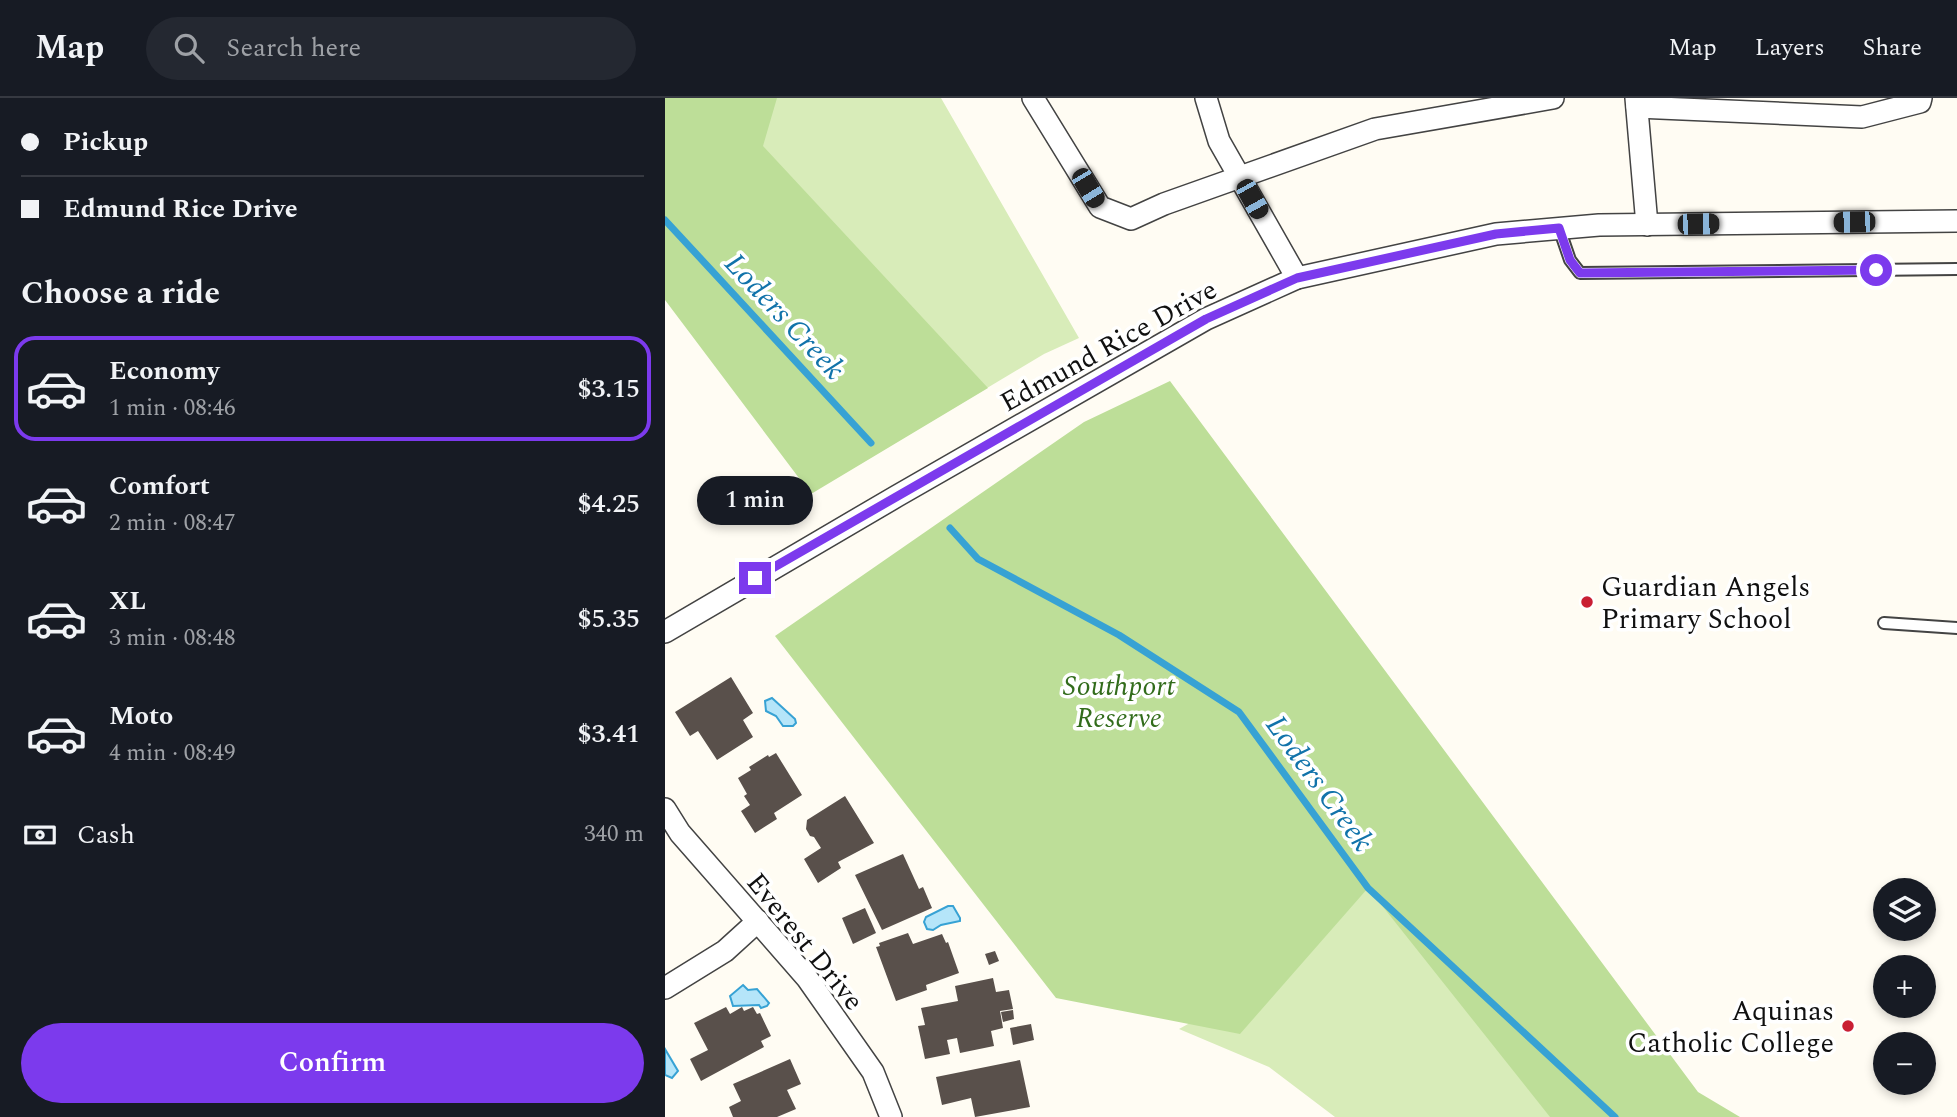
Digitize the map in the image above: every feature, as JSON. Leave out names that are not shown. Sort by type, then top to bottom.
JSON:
[{"type":"street","points":[[1033,98],[1100,207],[1131,219],[1164,204],[1374,129],[1553,98]]},
{"type":"street","points":[[1206,98],[1219,141],[1297,278]]},
{"type":"street","points":[[1647,225],[1636,103],[1862,117],[1920,102],[1921,98]]},
{"type":"street","name":"Edmund Rice Drive","points":[[665,632],[873,509],[1206,319],[1297,278],[1496,234],[1559,228],[1957,221]]},
{"type":"street","name":"Everest Drive","points":[[665,808],[680,833],[807,978],[873,1072],[891,1117]]},
{"type":"street","points":[[665,988],[725,951],[758,921]]},
{"type":"lane","points":[[1559,228],[1570,260],[1580,273],[1957,269]]},
{"type":"lane","points":[[1884,623],[1957,628]]},
{"type":"green space","points":[[665,98],[941,98],[1079,338],[1044,354],[835,479],[665,235]]},
{"type":"green space","points":[[665,98],[777,98],[763,146],[988,388],[811,494],[665,300]]},
{"type":"green space","name":"Southport Reserve","points":[[1170,381],[1698,1092],[1740,1117],[1550,1117],[1368,888],[1240,1034],[1056,998],[775,636],[1084,422]]},
{"type":"green space","points":[[1345,839],[1556,1117],[1335,1117],[1269,1067],[1179,1029],[1259,985]]},
{"type":"water","points":[[772,698],[795,719],[793,726],[783,726],[776,716],[766,711],[765,701]]},
{"type":"water","points":[[953,906],[960,921],[941,925],[933,930],[927,929],[924,922],[926,917]]},
{"type":"water","points":[[743,985],[748,990],[757,989],[769,1003],[767,1006],[733,1006],[730,996]]},
{"type":"water","points":[[665,1049],[678,1071],[672,1078],[665,1075]]},
{"type":"building","points":[[731,677],[753,713],[743,720],[753,737],[717,760],[698,731],[690,736],[675,712]]},
{"type":"building","points":[[776,753],[802,795],[774,813],[777,819],[755,833],[741,811],[750,805],[738,778],[751,770],[749,767]]},
{"type":"building","points":[[845,796],[874,843],[838,862],[841,868],[818,883],[804,859],[821,848],[806,829],[807,820]]},
{"type":"building","points":[[903,854],[919,889],[923,887],[932,908],[882,930],[855,875]]},
{"type":"building","points":[[865,908],[876,933],[853,944],[842,918]]},
{"type":"building","points":[[908,933],[913,944],[942,934],[946,943],[948,942],[959,973],[926,985],[927,990],[896,1001],[876,947],[880,946],[879,943]]},
{"type":"building","points":[[995,951],[999,961],[989,965],[985,954]]},
{"type":"building","points":[[993,978],[996,992],[1009,990],[1013,1009],[1000,1011],[1003,1028],[991,1031],[994,1046],[960,1053],[957,1038],[947,1040],[950,1054],[925,1059],[918,1026],[925,1025],[921,1008],[958,1001],[955,986]]},
{"type":"building","points":[[726,1007],[730,1014],[742,1007],[744,1011],[753,1007],[757,1014],[760,1013],[771,1036],[761,1041],[764,1047],[701,1081],[690,1059],[708,1050],[694,1023]]},
{"type":"building","points":[[1013,1010],[1014,1019],[1003,1022],[1001,1012]]},
{"type":"building","points":[[1031,1024],[1034,1040],[1013,1045],[1010,1028]]},
{"type":"building","points":[[790,1059],[801,1084],[787,1090],[796,1109],[777,1117],[733,1117],[729,1107],[741,1101],[733,1084]]},
{"type":"building","points":[[1020,1060],[1030,1107],[975,1117],[971,1098],[942,1105],[936,1077]]},
{"type":"waterway","name":"Loders Creek","points":[[665,220],[871,443]]},
{"type":"waterway","name":"Loders Creek","points":[[950,528],[978,559],[1119,635],[1239,712],[1368,888],[1615,1117]]},
{"type":"place","name":"Guardian Angels Primary School","points":[[1587,602]]},
{"type":"place","name":"Aquinas Catholic College","points":[[1848,1026]]},
{"type":"route","points":[[755,578],[1206,319],[1297,278],[1496,234],[1559,228],[1570,260],[1580,273],[1876,270]]}]
